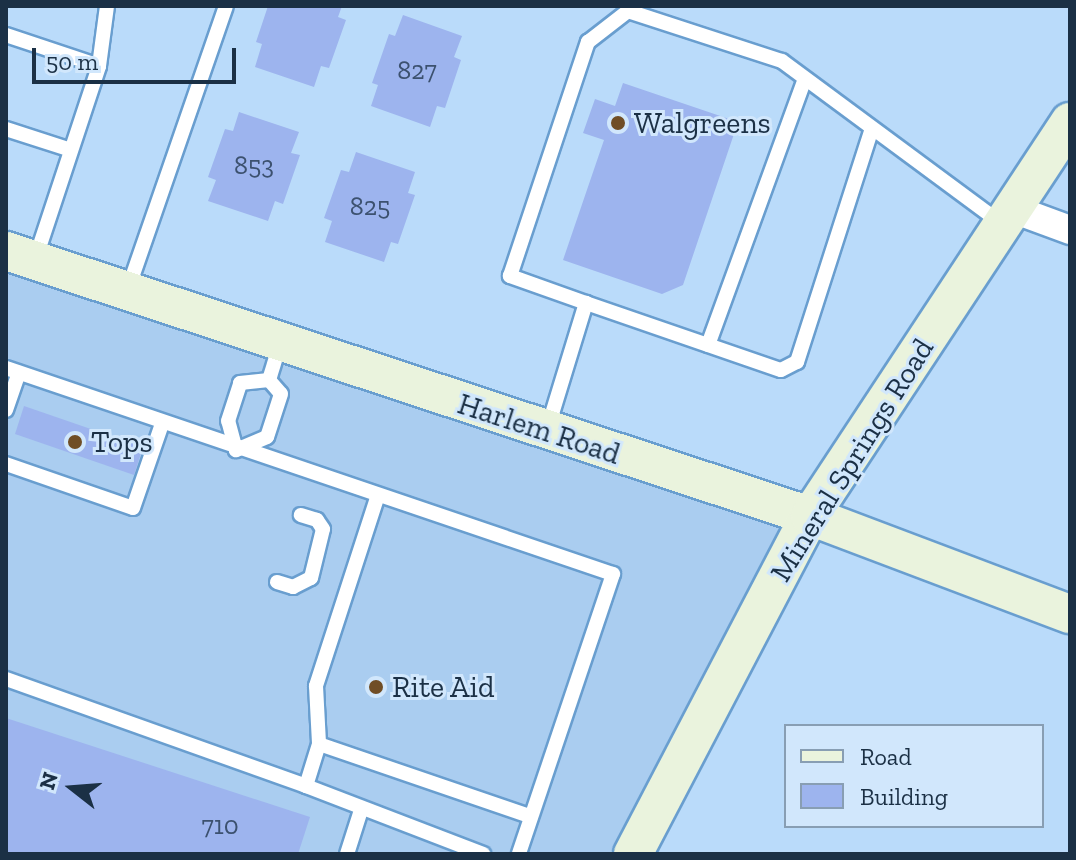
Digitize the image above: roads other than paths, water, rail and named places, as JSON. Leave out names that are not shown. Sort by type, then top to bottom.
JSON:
[{"type":"main road","name":"Mineral Springs Road","points":[[633,854],[810,516],[1070,122]]},
{"type":"main road","name":"Harlem Road","points":[[20,256],[280,345],[810,516],[1070,614]]},
{"type":"street","points":[[1008,217],[1070,230]]},
{"type":"lane","points":[[20,256],[71,150],[99,66],[107,6]]},
{"type":"lane","points":[[127,292],[226,6]]},
{"type":"lane","points":[[872,129],[797,362],[781,370],[510,276],[588,42],[628,11],[782,61],[872,129],[1008,217]]},
{"type":"lane","points":[[6,35],[99,66]]},
{"type":"lane","points":[[708,345],[805,79]]},
{"type":"lane","points":[[6,129],[71,150]]},
{"type":"lane","points":[[546,431],[586,303]]},
{"type":"lane","points":[[269,380],[280,345]]},
{"type":"lane","points":[[6,410],[13,371],[236,450],[613,574],[529,816],[519,854]]},
{"type":"lane","points":[[236,450],[228,421],[240,383],[269,380]]},
{"type":"lane","points":[[236,450],[267,437],[281,394],[269,380]]},
{"type":"lane","points":[[6,464],[133,508],[162,424]]},
{"type":"lane","points":[[306,786],[319,744],[316,686],[378,495]]},
{"type":"lane","points":[[277,582],[293,587],[311,578],[323,529],[317,520],[301,515]]},
{"type":"lane","points":[[6,679],[306,786],[361,810],[483,854]]},
{"type":"lane","points":[[319,744],[529,816]]},
{"type":"lane","points":[[347,854],[361,810]]},
{"type":"place","name":"Walgreens","points":[[618,123]]},
{"type":"place","name":"Tops","points":[[75,442]]},
{"type":"place","name":"Rite Aid","points":[[376,687]]}]
